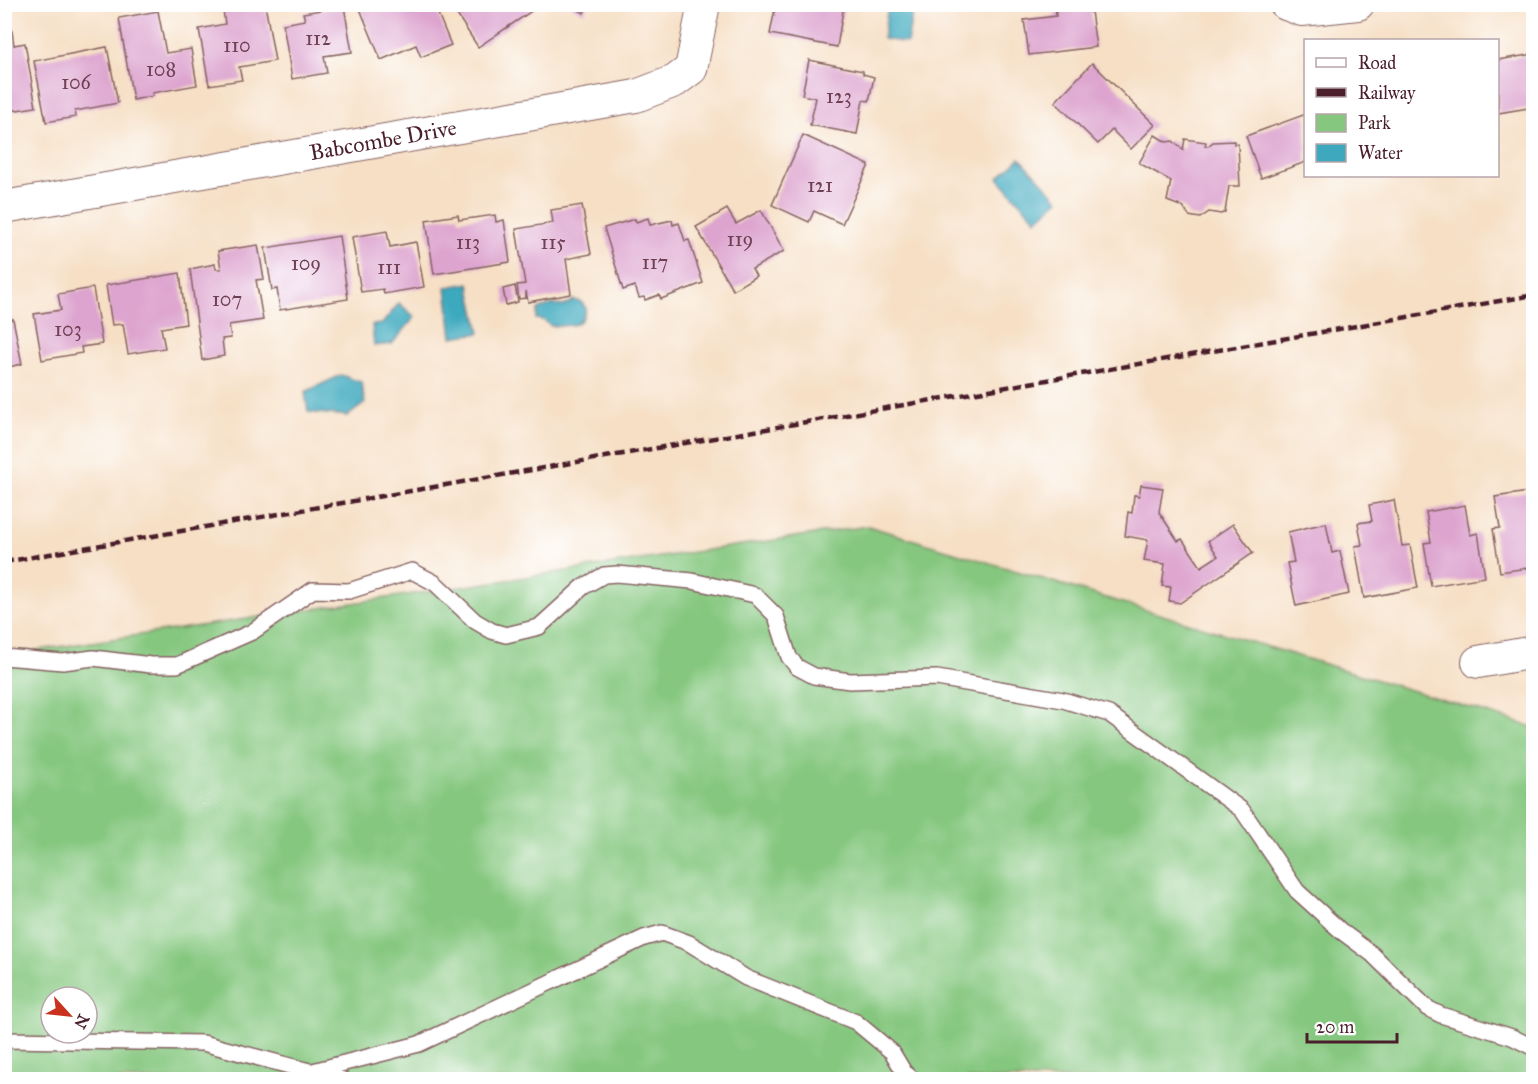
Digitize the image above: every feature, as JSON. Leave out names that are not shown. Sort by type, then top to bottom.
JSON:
[{"type":"street","name":"Babcombe Drive","points":[[4,207],[636,96],[675,81],[691,69],[704,4]]},
{"type":"street","points":[[1286,4],[1302,10],[1358,4]]},
{"type":"street","points":[[1478,662],[1533,652]]},
{"type":"lane","points":[[4,657],[63,662],[93,658],[151,665],[177,665],[252,632],[313,590],[349,591],[412,571],[435,583],[475,621],[492,631],[506,634],[539,627],[583,586],[604,575],[692,580],[754,595],[776,616],[789,657],[797,667],[814,676],[850,681],[937,678],[1063,700],[1108,714],[1242,810],[1297,891],[1341,931],[1372,954],[1427,1008],[1441,1015],[1512,1036],[1533,1048]]},
{"type":"lane","points":[[307,1076],[419,1044],[665,927],[746,978],[856,1023],[892,1052],[904,1072],[914,1080]]},
{"type":"lane","points":[[4,1040],[203,1043],[307,1076],[343,1080]]},
{"type":"green space","points":[[868,526],[1533,727],[1533,1079],[5,1080],[5,655]]},
{"type":"water","points":[[888,5],[914,5],[907,43],[883,39]]},
{"type":"water","points":[[1020,158],[1059,200],[1036,220],[998,178]]},
{"type":"water","points":[[469,283],[480,333],[452,337],[446,287]]},
{"type":"water","points":[[574,300],[581,302],[586,308],[578,323],[568,326],[551,326],[543,320],[536,319],[538,309],[553,304],[564,306]]},
{"type":"water","points":[[399,303],[415,317],[392,344],[374,346],[372,325],[382,324]]},
{"type":"water","points":[[341,375],[361,382],[365,403],[348,416],[308,412],[305,392]]},
{"type":"building","points":[[222,4],[265,4],[275,61],[239,67],[242,80],[209,85],[199,29],[225,24]]},
{"type":"building","points":[[358,4],[434,4],[451,45],[421,57],[416,45],[381,60]]},
{"type":"building","points":[[450,4],[529,4],[533,10],[478,47]]},
{"type":"building","points":[[568,4],[588,4],[584,13]]},
{"type":"building","points":[[776,4],[844,4],[837,47],[770,34]]},
{"type":"building","points":[[1055,4],[1090,4],[1096,47],[1029,55],[1024,20],[1056,16]]},
{"type":"building","points":[[344,6],[352,52],[324,56],[327,73],[292,79],[283,24],[305,20],[303,13]]},
{"type":"building","points":[[158,11],[166,53],[191,49],[197,85],[152,93],[153,96],[133,100],[119,18]]},
{"type":"building","points":[[12,31],[14,45],[25,43],[36,107],[11,111],[11,116],[4,117],[4,32]]},
{"type":"building","points":[[107,47],[118,103],[75,111],[76,117],[46,122],[34,61]]},
{"type":"building","points":[[1534,54],[1534,107],[1499,113],[1499,60]]},
{"type":"building","points":[[809,60],[863,71],[863,74],[874,77],[869,101],[863,100],[857,134],[810,125],[816,98],[802,95]]},
{"type":"building","points":[[1092,63],[1155,125],[1131,149],[1112,130],[1098,144],[1055,102]]},
{"type":"building","points":[[1304,115],[1304,163],[1261,178],[1246,136]]},
{"type":"building","points":[[803,135],[869,165],[842,224],[814,211],[809,222],[772,205]]},
{"type":"building","points":[[1155,135],[1166,142],[1173,141],[1183,150],[1185,139],[1206,142],[1205,146],[1213,142],[1234,141],[1234,144],[1238,144],[1240,186],[1229,186],[1225,212],[1221,214],[1209,212],[1200,218],[1189,216],[1183,207],[1167,201],[1171,181],[1139,163]]},
{"type":"building","points":[[582,205],[591,254],[566,259],[571,294],[528,302],[526,291],[526,298],[519,299],[517,285],[525,284],[516,229],[553,223],[551,210]]},
{"type":"building","points":[[727,209],[736,224],[761,210],[784,251],[752,269],[756,276],[733,290],[696,227]]},
{"type":"building","points":[[458,215],[459,220],[495,215],[496,222],[504,220],[510,262],[434,274],[426,220]]},
{"type":"building","points":[[648,218],[650,225],[672,220],[673,225],[679,223],[685,241],[689,240],[703,283],[661,299],[659,295],[645,300],[644,297],[639,298],[635,286],[623,290],[604,228],[635,219],[636,222]]},
{"type":"building","points":[[387,231],[390,247],[416,242],[424,287],[384,294],[383,289],[361,292],[352,237]]},
{"type":"building","points":[[339,236],[348,299],[280,310],[277,289],[272,290],[265,248]]},
{"type":"building","points":[[258,245],[264,279],[256,280],[263,320],[229,325],[231,338],[222,339],[224,356],[202,360],[190,269],[215,264],[216,269],[221,269],[218,251]]},
{"type":"building","points":[[180,273],[186,324],[161,328],[165,348],[128,354],[123,324],[112,325],[106,285]]},
{"type":"building","points":[[515,286],[518,302],[506,305],[503,289]]},
{"type":"building","points":[[93,288],[102,344],[81,347],[82,353],[42,360],[34,314],[61,310],[58,294]]},
{"type":"building","points":[[13,319],[22,364],[4,368],[4,321]]},
{"type":"building","points":[[1141,485],[1163,488],[1159,512],[1178,541],[1182,539],[1201,567],[1218,556],[1208,541],[1233,524],[1253,553],[1180,603],[1169,601],[1171,587],[1162,586],[1165,564],[1144,561],[1148,540],[1125,536],[1128,512],[1132,513],[1134,495],[1139,496]]},
{"type":"building","points":[[1534,491],[1534,567],[1500,572],[1493,529],[1500,528],[1495,497]]},
{"type":"building","points":[[1394,500],[1402,546],[1410,545],[1418,588],[1364,598],[1355,546],[1362,545],[1358,523],[1372,521],[1369,505]]},
{"type":"building","points":[[1465,505],[1470,535],[1478,533],[1485,577],[1431,586],[1424,543],[1431,542],[1426,512]]},
{"type":"building","points":[[1326,523],[1332,553],[1340,551],[1349,594],[1296,606],[1287,563],[1294,562],[1288,532]]},
{"type":"railway","points":[[4,562],[1534,295]]}]
